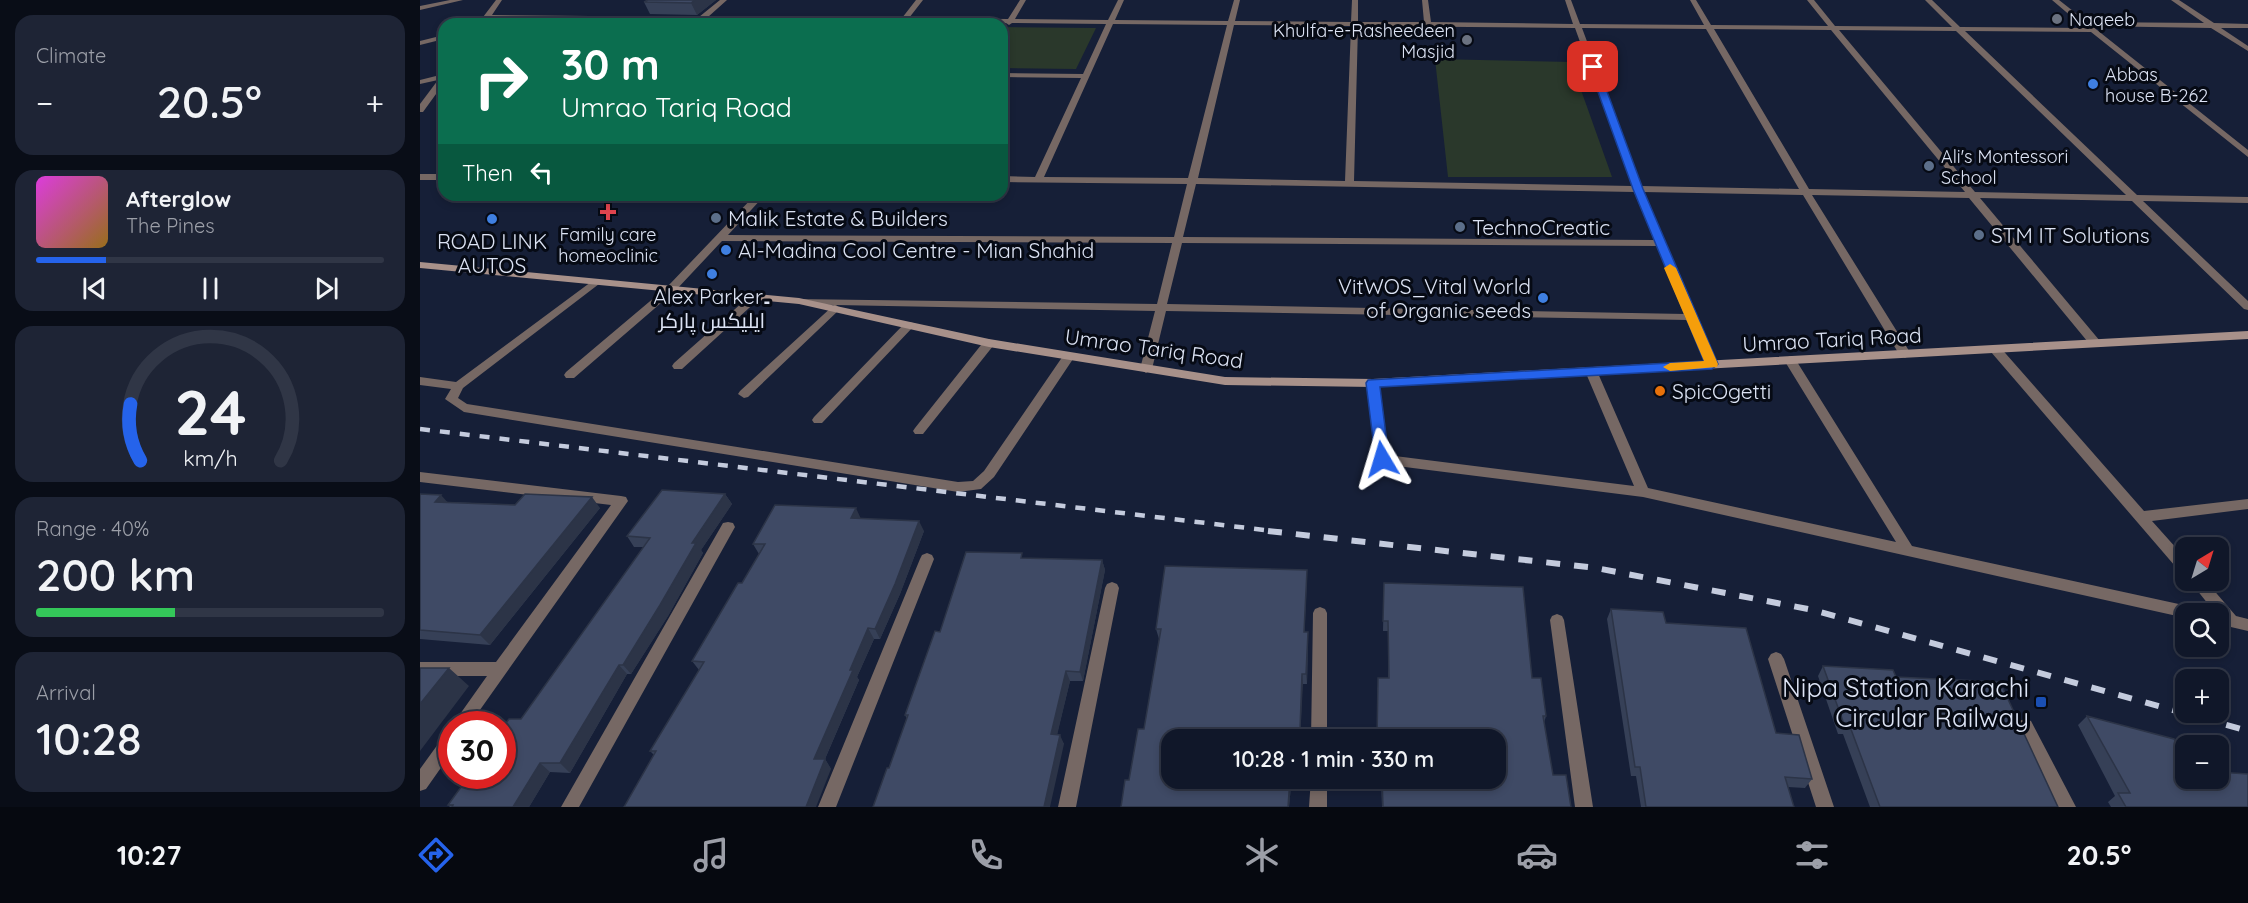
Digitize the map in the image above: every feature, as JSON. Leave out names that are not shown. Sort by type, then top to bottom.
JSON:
[{"type":"street","points":[[420,8],[460,0]]},
{"type":"street","points":[[486,18],[499,0]]},
{"type":"street","points":[[703,18],[724,0]]},
{"type":"street","points":[[906,18],[920,0]]},
{"type":"street","points":[[1009,23],[1023,0]]},
{"type":"street","points":[[1038,180],[1121,0]]},
{"type":"street","points":[[1146,369],[1237,0]]},
{"type":"street","points":[[1349,184],[1355,0]]},
{"type":"street","points":[[1425,0],[1428,24]]},
{"type":"street","points":[[1568,0],[1638,189],[1690,317],[1712,364]]},
{"type":"street","points":[[1693,0],[1805,191],[1905,354]]},
{"type":"street","points":[[1810,0],[2096,344]]},
{"type":"street","points":[[1928,0],[2248,308]]},
{"type":"street","points":[[2055,0],[2248,154]]},
{"type":"street","points":[[2174,0],[2248,49]]},
{"type":"street","points":[[1009,23],[1112,21],[2093,30]]},
{"type":"street","points":[[2085,24],[2248,26]]},
{"type":"street","points":[[420,43],[438,38]]},
{"type":"street","points":[[1008,75],[1086,76]]},
{"type":"street","points":[[420,82],[438,78]]},
{"type":"street","points":[[420,110],[438,85]]},
{"type":"street","points":[[420,177],[438,177]]},
{"type":"street","points":[[1008,179],[2248,200]]},
{"type":"street","points":[[570,375],[672,288],[754,201]]},
{"type":"street","points":[[722,237],[1660,243]]},
{"type":"street","name":"Umrao Tariq Road","points":[[420,265],[799,301],[989,343],[1225,381],[1373,383],[2248,335]]},
{"type":"street","points":[[595,282],[458,386],[451,399],[464,408],[958,487],[976,486],[989,474],[1069,356]]},
{"type":"street","points":[[678,366],[756,296]]},
{"type":"street","points":[[799,301],[1690,317]]},
{"type":"street","points":[[744,394],[835,309]]},
{"type":"street","points":[[818,420],[909,325]]},
{"type":"street","points":[[919,431],[989,343]]},
{"type":"street","points":[[1995,349],[2175,557]]},
{"type":"street","points":[[1790,360],[1907,549]]},
{"type":"street","points":[[1591,371],[1643,492]]},
{"type":"street","points":[[420,381],[458,386]]},
{"type":"street","points":[[1373,383],[1382,459],[1643,492],[2175,609]]},
{"type":"street","points":[[420,477],[621,501],[470,711]]},
{"type":"street","points":[[2140,517],[2248,504]]},
{"type":"street","points":[[570,807],[728,527]]},
{"type":"street","points":[[827,807],[927,559]]},
{"type":"street","points":[[1067,807],[1112,588]]},
{"type":"street","points":[[1319,729],[1320,613]]},
{"type":"street","points":[[1557,620],[1584,807]]},
{"type":"street","points":[[2229,621],[2248,625]]},
{"type":"street","points":[[1776,658],[1825,807]]},
{"type":"street","points":[[420,669],[499,669]]},
{"type":"street","points":[[2025,726],[2067,807]]},
{"type":"street","points":[[420,783],[438,758]]},
{"type":"street","points":[[1318,807],[1319,789]]},
{"type":"green space","points":[[1008,27],[1096,28],[1076,69],[1008,68]]},
{"type":"green space","points":[[1435,59],[1571,62],[1612,177],[1448,177]]},
{"type":"building","points":[[648,0],[695,0],[691,3],[644,2]]},
{"type":"building","points":[[662,490],[725,494],[692,543],[696,543],[660,605],[623,665],[619,665],[560,763],[540,763],[513,807],[452,807],[453,805],[448,805],[460,789],[516,789],[516,719],[521,719],[650,538],[627,536]]},
{"type":"building","points":[[420,494],[441,495],[435,502],[515,505],[525,494],[592,497],[480,635],[420,630]]},
{"type":"building","points":[[775,505],[856,508],[851,518],[919,521],[875,629],[868,628],[850,670],[853,670],[814,759],[825,759],[806,807],[624,807],[656,751],[650,751],[704,662],[692,661],[738,583],[742,583],[765,544],[753,544]]},
{"type":"building","points":[[966,552],[1022,553],[1021,558],[1102,560],[1080,672],[1066,671],[1051,734],[1060,735],[1044,807],[873,807],[908,715],[905,715],[935,631],[940,632]]},
{"type":"building","points":[[1165,566],[1307,570],[1304,632],[1308,632],[1306,674],[1302,674],[1300,729],[1161,729],[1161,789],[1289,789],[1288,807],[1121,807],[1125,780],[1129,780],[1138,729],[1144,729],[1161,629],[1156,629]]},
{"type":"building","points":[[1384,583],[1523,587],[1532,678],[1541,678],[1546,716],[1543,716],[1553,775],[1566,775],[1571,807],[1383,807],[1382,789],[1506,789],[1506,729],[1377,729],[1378,678],[1389,678],[1388,621],[1383,621]]},
{"type":"building","points":[[1611,609],[1663,612],[1666,623],[1746,628],[1776,733],[1799,735],[1812,779],[1785,777],[1794,807],[1646,807],[1640,767],[1635,767]]},
{"type":"building","points":[[1823,666],[1893,670],[1896,677],[2000,682],[2058,807],[1880,807],[1849,724],[1844,724]]},
{"type":"building","points":[[420,668],[449,668],[420,704]]},
{"type":"building","points":[[2087,716],[2174,739],[2175,789],[2229,789],[2229,773],[2248,774],[2248,807],[2126,807],[2118,793],[2130,793]]},
{"type":"railway","points":[[420,429],[1281,532]]},
{"type":"railway","points":[[1268,531],[1596,568],[1813,610],[2248,731]]},
{"type":"slow traffic","points":[[1670,268],[1712,364],[1670,367]]},
{"type":"place","name":"Naqeeb","points":[[2057,19]]},
{"type":"place","name":"Khulfa-e-Rasheedeen Masjid","points":[[1467,40]]},
{"type":"place","name":"Abbas house B-262","points":[[2093,84]]},
{"type":"place","name":"Ali's Montessori School","points":[[1929,166]]},
{"type":"place","name":"Family care homeoclinic","points":[[608,212]]},
{"type":"place","name":"Malik Estate & Builders","points":[[716,218]]},
{"type":"place","name":"ROAD LINK AUTOS","points":[[492,219]]},
{"type":"place","name":"TechnoCreatic","points":[[1460,227]]},
{"type":"place","name":"STM IT Solutions","points":[[1979,235]]},
{"type":"place","name":"Al-Madina Cool Centre - Mian Shahid","points":[[726,250]]},
{"type":"place","name":"Alex Parker۔ ایلیکس پارکر","points":[[712,274]]},
{"type":"place","name":"VitWOS_Vital World of Organic seeds","points":[[1543,298]]},
{"type":"place","name":"SpicOgetti","points":[[1660,391]]},
{"type":"place","name":"Nipa Station Karachi Circular Railway","points":[[2041,702]]},
{"type":"route","points":[[1382,459],[1373,383],[1712,364],[1690,317],[1638,189],[1593,67]]}]
